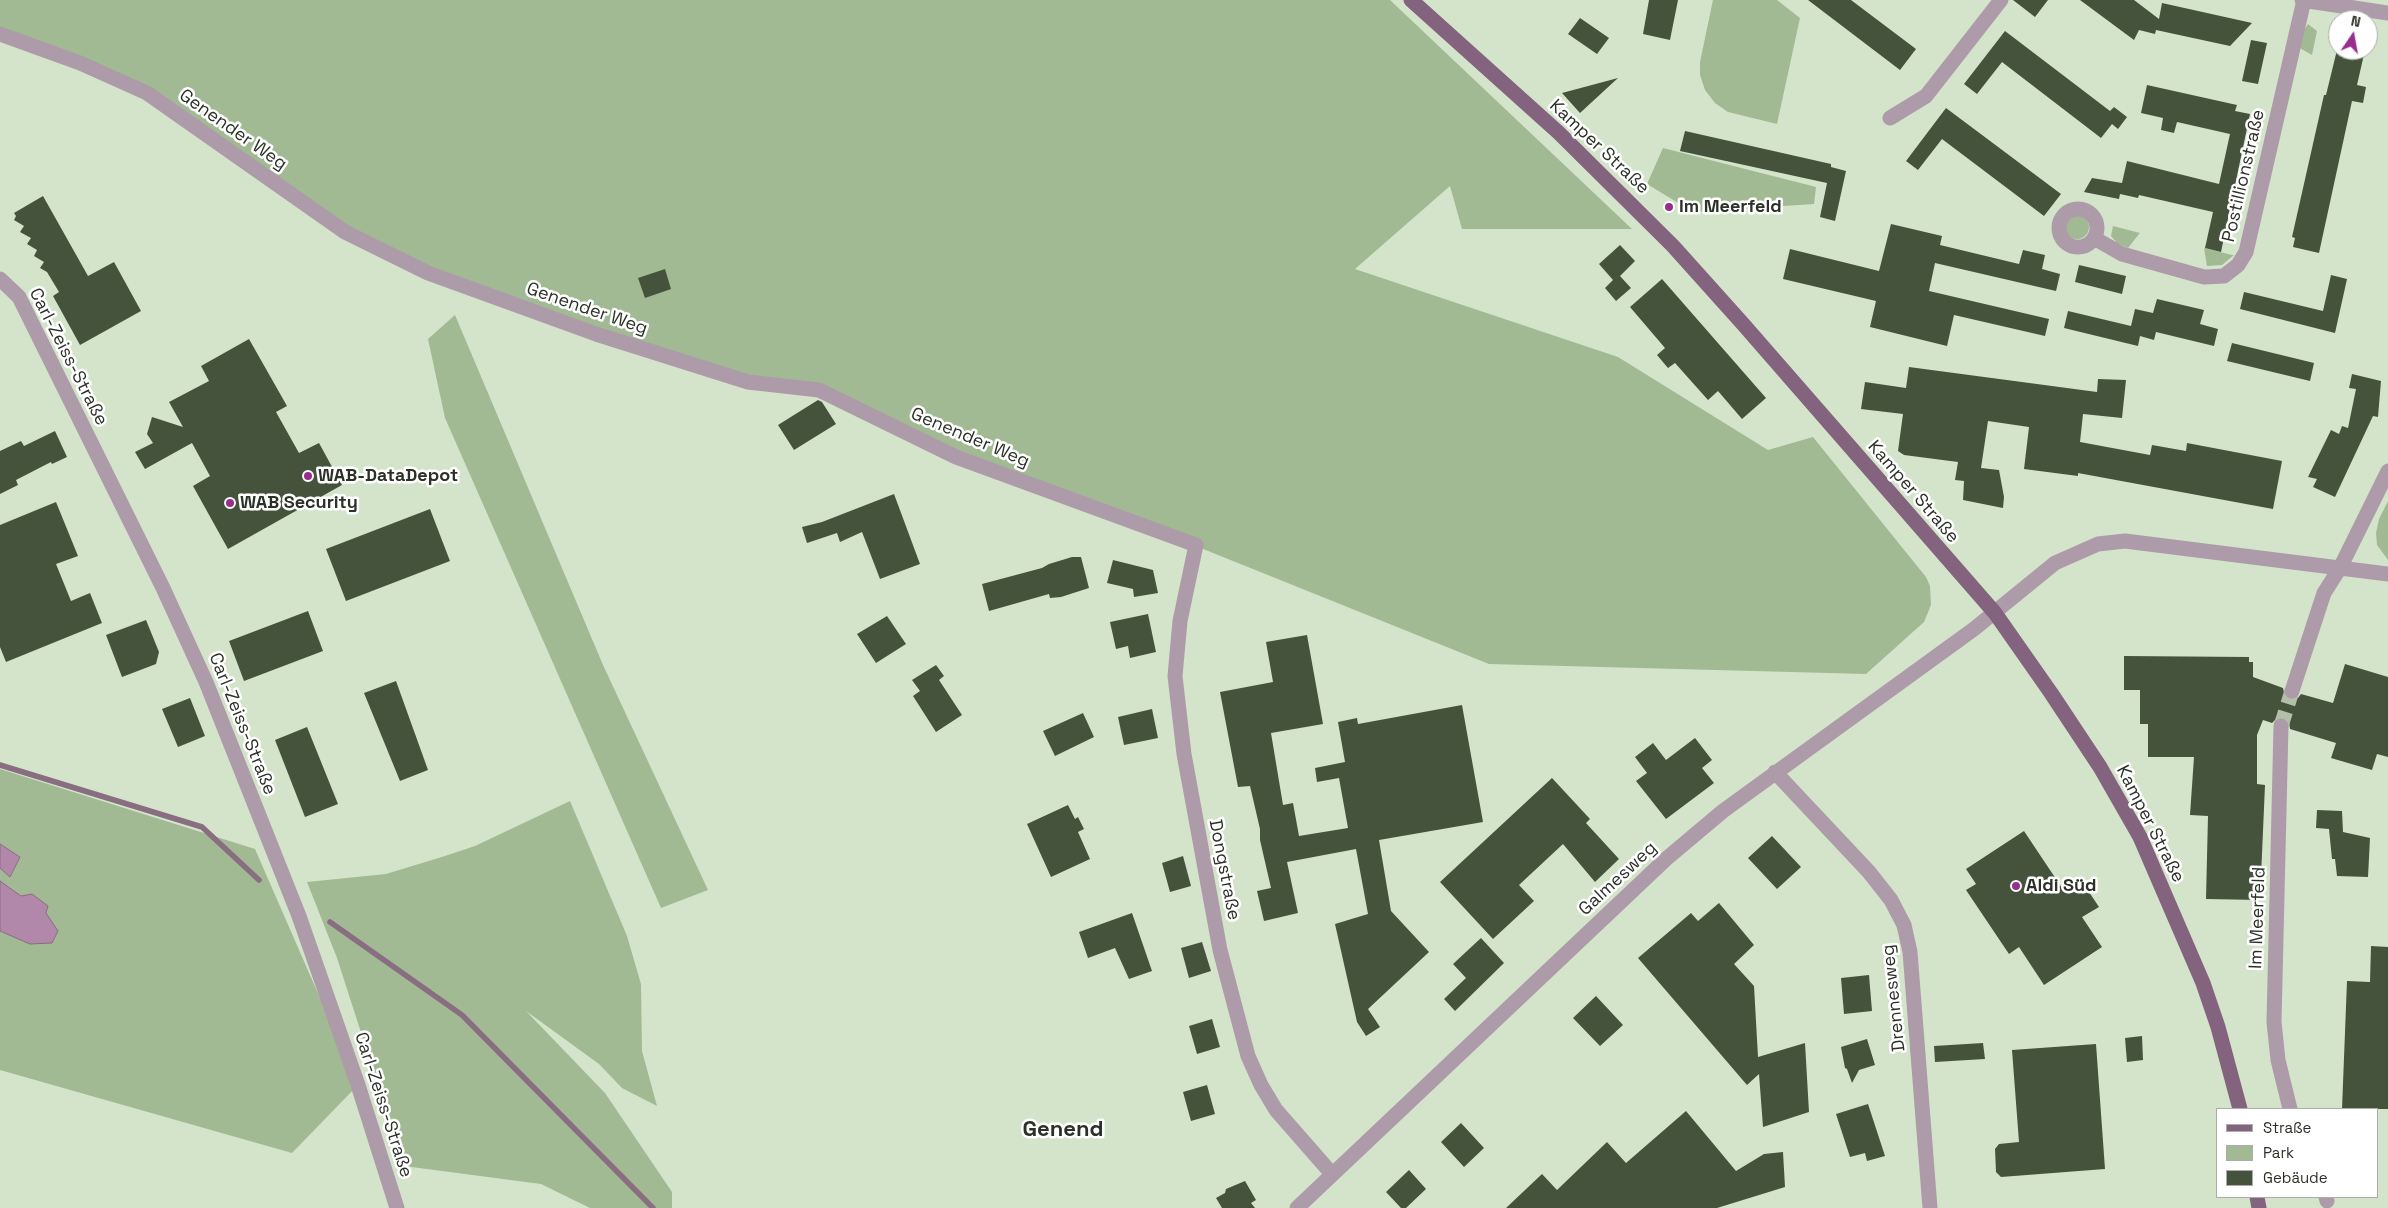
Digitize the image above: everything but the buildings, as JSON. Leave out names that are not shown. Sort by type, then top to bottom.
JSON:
[{"type":"main road","name":"Kamper Straße","points":[[1411,0],[1559,133],[1673,246],[1744,324],[1995,613],[2052,693],[2089,750],[2140,837],[2203,983],[2218,1027],[2240,1108]]},
{"type":"street","points":[[1890,118],[1926,96],[2001,0]]},
{"type":"street","points":[[2303,0],[2388,14]]},
{"type":"street","name":"Postillionstraße","points":[[2094,238],[2122,254],[2204,277],[2224,276],[2238,265],[2246,252],[2303,0]]},
{"type":"street","name":"Genender Weg","points":[[0,34],[80,63],[147,93],[345,232],[428,273],[596,334],[748,382],[819,390],[956,457],[1196,545]]},
{"type":"street","name":"Carl-Zeiss-Straße","points":[[0,279],[19,297],[163,588],[206,682],[299,916],[397,1208]]},
{"type":"street","points":[[2292,691],[2324,593],[2340,568],[2388,471]]},
{"type":"street","points":[[1995,613],[2055,563],[2088,547],[2108,541],[2133,542],[2388,574]]},
{"type":"street","name":"Dongstraße","points":[[1196,545],[1180,622],[1175,676],[1184,754],[1220,950],[1248,1056],[1261,1085],[1276,1110],[1332,1174]]},
{"type":"street","name":"Galmesweg","points":[[1297,1208],[1666,859],[1723,811],[1775,772],[1995,613]]},
{"type":"street","name":"Im Meerfeld","points":[[2281,726],[2274,1022],[2278,1060],[2290,1108]]},
{"type":"street","name":"Drennesweg","points":[[1775,772],[1869,872],[1891,900],[1904,925],[1910,952],[1930,1208]]},
{"type":"green space","points":[[0,0],[1390,0],[1632,229],[1462,229],[1450,186],[1355,269],[1618,357],[1768,450],[1813,437],[1926,577],[1930,586],[1931,605],[1924,622],[1866,674],[1489,664],[1141,524],[956,457],[819,390],[748,382],[596,334],[345,232],[147,93],[0,34]]},
{"type":"green space","points":[[1713,0],[1777,0],[1800,18],[1777,124],[1728,112],[1715,103],[1705,90],[1700,75],[1700,62]]},
{"type":"green space","points":[[2308,24],[2317,31],[2312,55],[2298,47]]},
{"type":"green space","points":[[1663,148],[1816,187],[1814,204],[1693,212],[1647,184]]},
{"type":"green space","points":[[2077,215],[2082,216],[2088,222],[2088,232],[2082,238],[2077,239],[2072,238],[2066,232],[2065,227],[2066,222],[2072,216]]},
{"type":"green space","points":[[2113,226],[2140,233],[2128,248],[2117,243],[2111,236]]},
{"type":"green space","points":[[2204,248],[2234,255],[2222,265],[2207,266]]},
{"type":"green space","points":[[455,315],[603,665],[708,890],[661,908],[445,418],[428,339]]},
{"type":"green space","points":[[2388,501],[2388,560],[2377,545],[2376,533],[2379,519]]},
{"type":"green space","points":[[0,769],[255,849],[358,1085],[292,1153],[0,1070]]},
{"type":"green space","points":[[570,801],[627,936],[641,984],[642,1051],[657,1106],[622,1088],[599,1064],[526,1011],[605,1093],[672,1192],[672,1208],[590,1208],[541,1184],[404,1166],[337,958],[307,882],[386,874],[445,856],[475,846]]},
{"type":"shaded area","points":[[0,844],[20,857],[10,877],[0,868]]},
{"type":"shaded area","points":[[0,881],[21,896],[32,894],[48,906],[46,913],[58,931],[52,943],[30,944],[0,931]]},
{"type":"waterway","points":[[0,765],[202,827],[259,880]]},
{"type":"waterway","points":[[330,922],[462,1015],[653,1208]]},
{"type":"tunnel","points":[[2281,726],[2292,691]]},
{"type":"place","name":"Im Meerfeld","points":[[1669,207]]},
{"type":"place","name":"WAB-DataDepot","points":[[308,476]]},
{"type":"place","name":"WAB Security","points":[[230,503]]},
{"type":"place","name":"Aldi Süd","points":[[2016,886]]},
{"type":"district","name":"Genend","points":[[1063,1130]]}]
